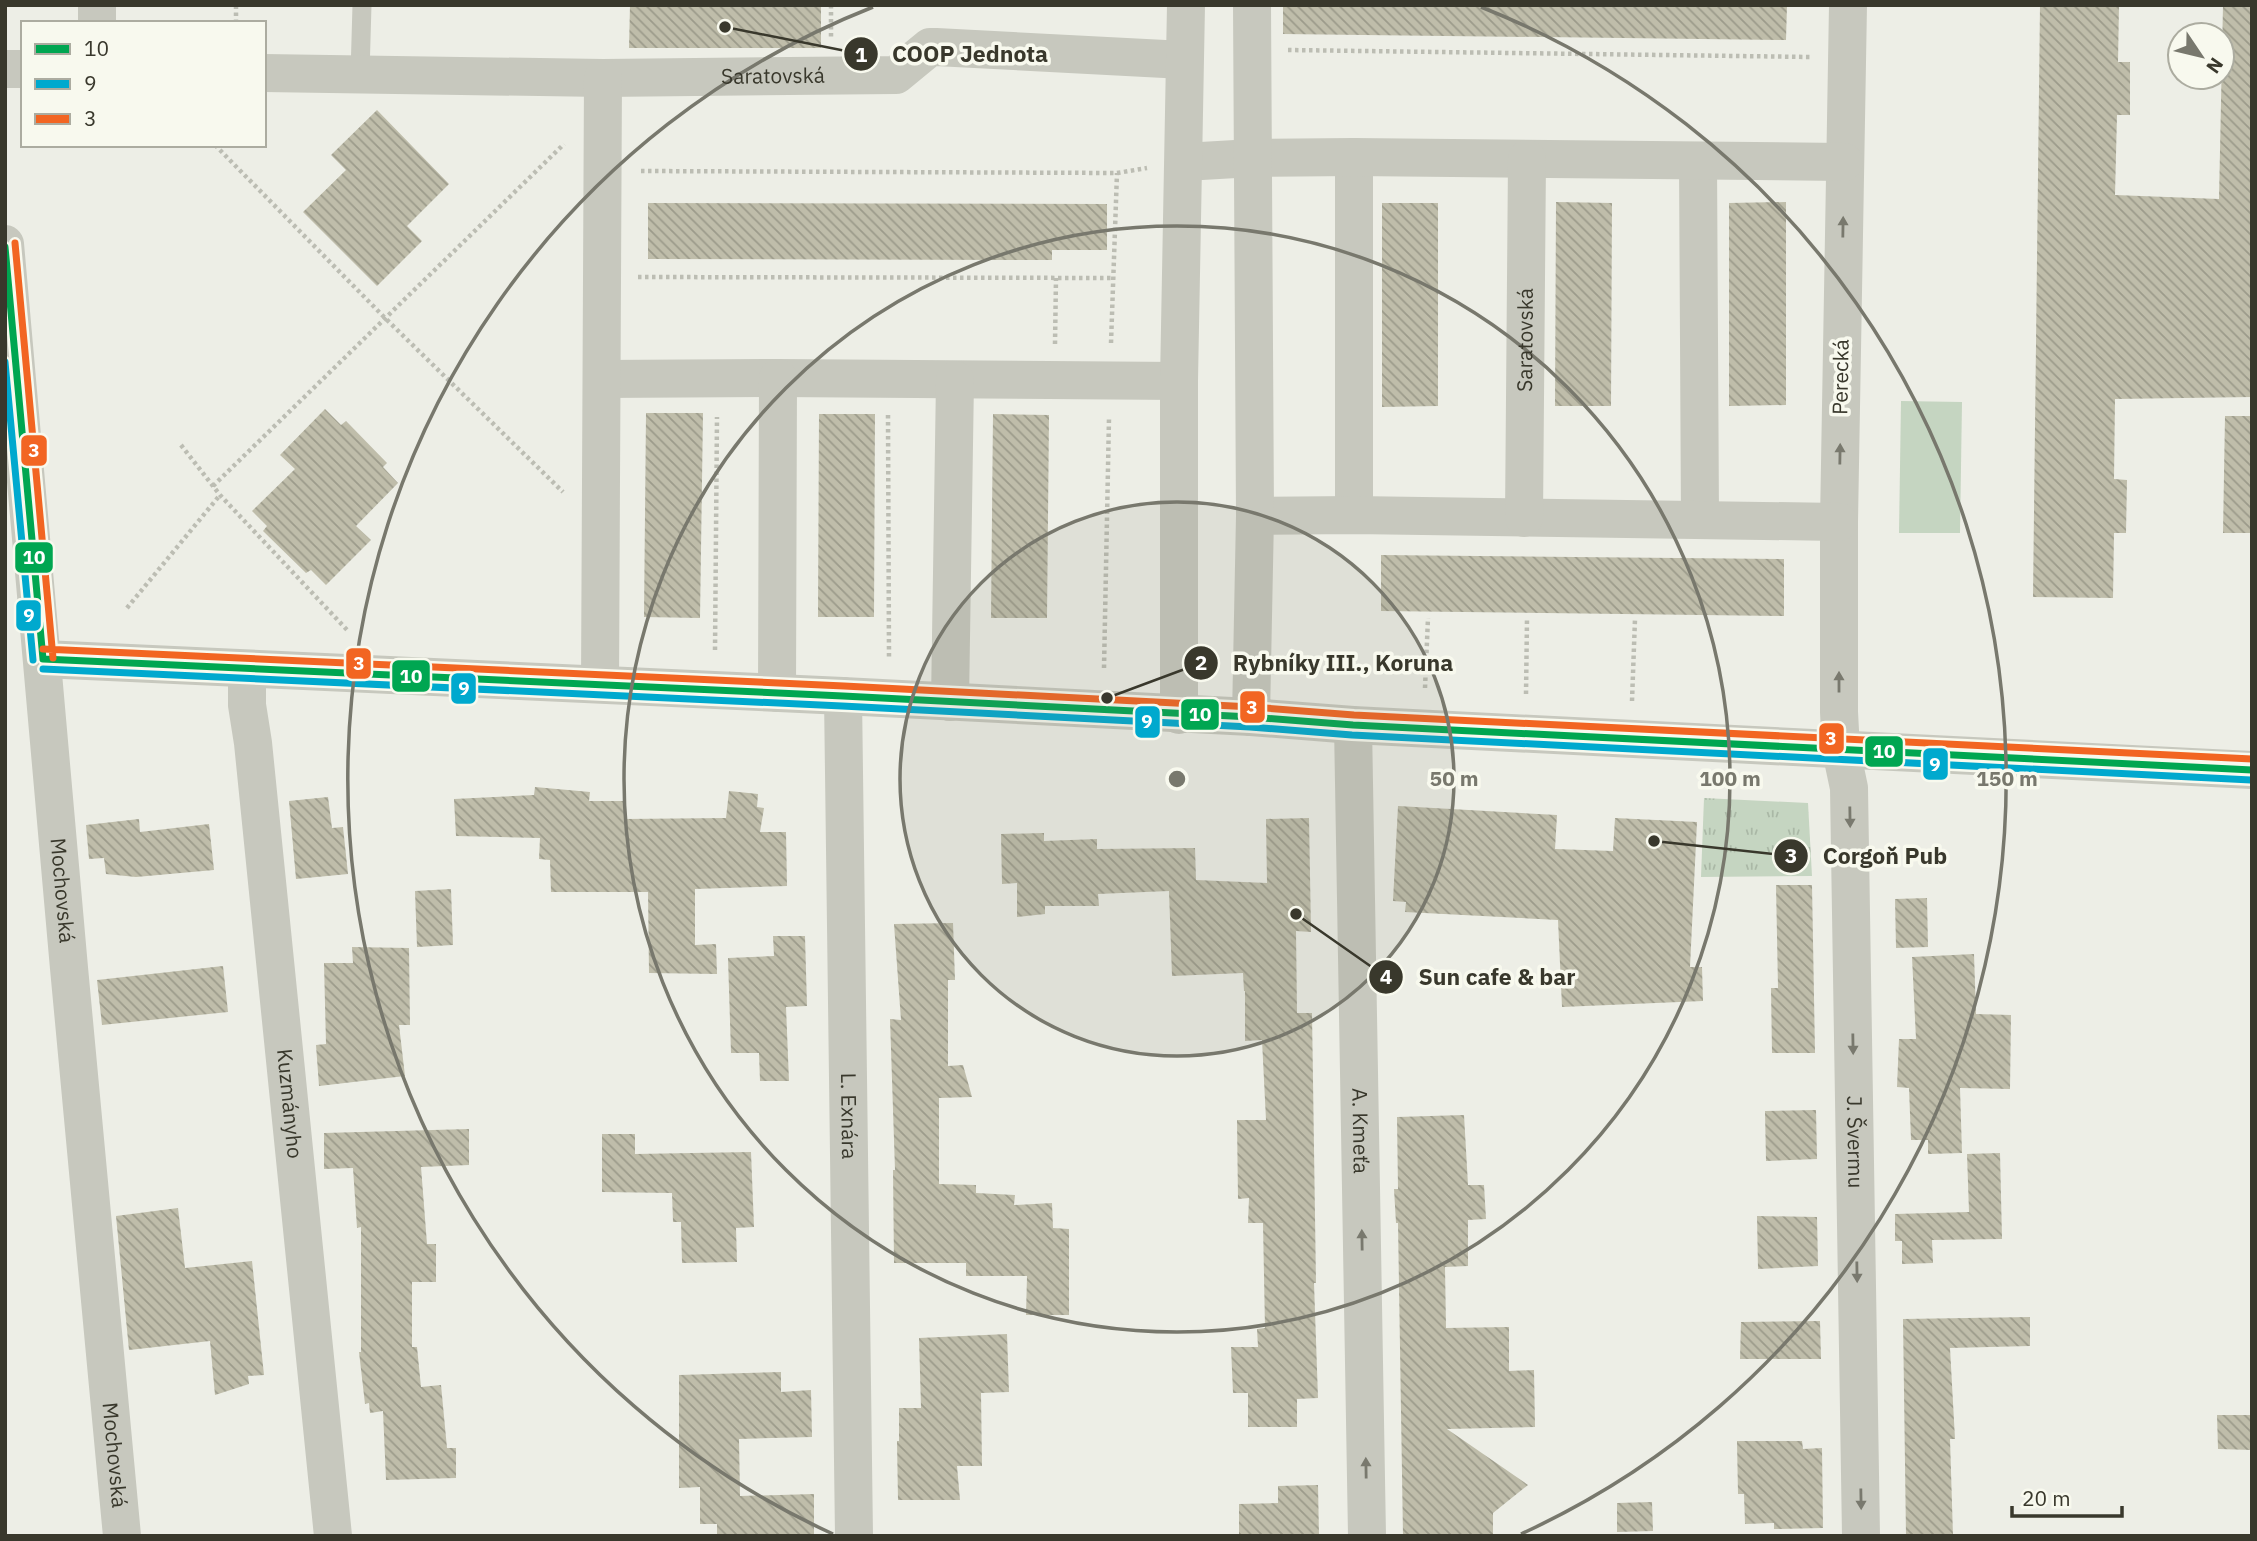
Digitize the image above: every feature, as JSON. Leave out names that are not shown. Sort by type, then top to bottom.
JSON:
[{"type":"street","points":[[1180,715],[1179,381],[1186,5]]},
{"type":"street","points":[[1251,718],[1255,516],[1252,5]]},
{"type":"street","name":"Perecká","points":[[1841,750],[1839,522],[1848,5]]},
{"type":"street","name":"Saratovská","points":[[266,73],[359,74],[603,93],[896,75],[930,47],[1184,60]]},
{"type":"street","points":[[600,684],[603,93]]},
{"type":"street","points":[[1184,162],[1353,157],[1844,162]]},
{"type":"street","points":[[1353,157],[1354,516]]},
{"type":"street","name":"Saratovská","points":[[1524,519],[1527,159]]},
{"type":"street","points":[[1698,161],[1700,519]]},
{"type":"street","name":"Mochovská","points":[[5,244],[122,1536]]},
{"type":"street","points":[[777,693],[778,378]]},
{"type":"street","points":[[601,379],[1179,381]]},
{"type":"street","points":[[950,702],[955,380]]},
{"type":"street","points":[[1255,516],[1839,522]]},
{"type":"street","points":[[43,659],[843,696],[1353,725],[2252,770]]},
{"type":"street","name":"Kuzmányho","points":[[247,670],[247,705],[333,1536]]},
{"type":"street","name":"L. Exnára","points":[[843,696],[854,1536]]},
{"type":"street","name":"A. Kmeťa","points":[[1353,725],[1367,1536]]},
{"type":"street","name":"J. Švermu","points":[[1841,750],[1849,788],[1861,1536]]},
{"type":"lane","points":[[359,74],[362,5]]},
{"type":"path","points":[[831,5],[831,41]]},
{"type":"path","points":[[1252,50],[1846,58]]},
{"type":"path","points":[[213,486],[385,318],[603,93]]},
{"type":"path","points":[[217,147],[385,318],[601,529]]},
{"type":"path","points":[[602,171],[1117,173],[1184,162]]},
{"type":"path","points":[[602,277],[1114,278]]},
{"type":"path","points":[[1055,380],[1056,278]]},
{"type":"path","points":[[715,650],[717,379]]},
{"type":"path","points":[[888,379],[889,658]]},
{"type":"path","points":[[181,445],[220,495],[349,632]]},
{"type":"path","points":[[127,608],[220,495]]},
{"type":"path","points":[[1425,688],[1428,618]]},
{"type":"path","points":[[1526,694],[1527,619]]},
{"type":"path","points":[[1632,701],[1635,619]]},
{"type":"green space","points":[[1901,401],[1962,402],[1960,533],[1899,533]]},
{"type":"green space","points":[[1704,798],[1808,803],[1812,876],[1701,877]]},
{"type":"building","points":[[630,5],[821,5],[821,48],[629,48]]},
{"type":"building","points":[[1283,5],[1787,5],[1786,40],[1283,34]]},
{"type":"building","points":[[2040,5],[2119,5],[2118,62],[2130,62],[2130,115],[2117,115],[2115,195],[2219,199],[2221,91],[2236,91],[2236,21],[2223,21],[2223,5],[2252,5],[2252,397],[2115,399],[2114,479],[2127,480],[2126,533],[2114,533],[2113,598],[2033,597]]},
{"type":"building","points":[[377,110],[449,184],[407,226],[422,241],[377,286],[303,212],[346,170],[331,155]]},
{"type":"building","points":[[1556,202],[1612,203],[1611,406],[1555,406]]},
{"type":"building","points":[[1786,202],[1786,405],[1729,406],[1729,203]]},
{"type":"building","points":[[648,203],[1107,204],[1107,250],[1052,250],[1052,260],[648,259]]},
{"type":"building","points":[[1382,203],[1438,203],[1438,406],[1382,407]]},
{"type":"building","points":[[325,409],[341,425],[346,421],[387,463],[383,467],[398,483],[356,526],[371,540],[326,585],[311,570],[306,573],[263,531],[267,526],[252,511],[295,469],[280,455]]},
{"type":"building","points":[[646,413],[703,413],[700,618],[644,617]]},
{"type":"building","points":[[819,414],[875,414],[874,617],[818,617]]},
{"type":"building","points":[[993,414],[1049,415],[1047,618],[991,618]]},
{"type":"building","points":[[2225,416],[2252,416],[2252,533],[2223,533]]},
{"type":"building","points":[[1381,555],[1784,559],[1784,616],[1381,611]]},
{"type":"building","points":[[535,787],[590,792],[589,801],[625,801],[624,819],[726,818],[729,791],[758,794],[757,807],[764,808],[760,832],[786,832],[787,886],[695,889],[695,945],[716,944],[717,974],[649,973],[648,892],[551,892],[550,860],[539,859],[540,838],[456,836],[454,799],[534,795]]},
{"type":"building","points":[[328,797],[332,828],[343,827],[348,874],[296,879],[289,801]]},
{"type":"building","points":[[1398,806],[1557,815],[1555,849],[1613,851],[1615,818],[1697,822],[1690,967],[1702,967],[1703,1001],[1562,1007],[1558,920],[1405,912],[1406,902],[1393,901]]},
{"type":"building","points":[[1309,818],[1311,932],[1296,931],[1297,1013],[1312,1013],[1314,1283],[1318,1398],[1297,1399],[1297,1427],[1248,1427],[1248,1393],[1233,1393],[1231,1347],[1258,1347],[1257,1329],[1265,1328],[1263,1223],[1248,1223],[1249,1198],[1238,1199],[1237,1120],[1266,1120],[1262,1040],[1245,1041],[1243,973],[1172,976],[1169,891],[1098,894],[1099,906],[1045,906],[1045,914],[1017,917],[1017,883],[1002,884],[1001,834],[1044,833],[1044,841],[1097,839],[1097,849],[1195,848],[1196,880],[1267,883],[1266,819]]},
{"type":"building","points":[[139,819],[140,832],[209,824],[214,870],[136,877],[106,874],[104,858],[89,859],[86,825]]},
{"type":"building","points":[[1776,885],[1812,885],[1815,1053],[1772,1053],[1771,988],[1778,988]]},
{"type":"building","points":[[451,889],[453,945],[417,947],[415,891]]},
{"type":"building","points":[[1927,898],[1928,947],[1896,948],[1895,899]]},
{"type":"building","points":[[953,923],[955,980],[948,980],[948,1066],[963,1065],[972,1097],[939,1098],[939,1184],[976,1185],[976,1193],[1015,1195],[1014,1205],[1052,1203],[1053,1228],[1069,1229],[1069,1315],[1026,1315],[1027,1276],[966,1276],[966,1263],[894,1263],[895,1170],[890,1019],[901,1020],[894,924]]},
{"type":"building","points":[[773,936],[805,936],[807,1006],[786,1007],[789,1081],[760,1081],[759,1053],[731,1053],[728,958],[774,956]]},
{"type":"building","points":[[352,947],[409,948],[410,1025],[399,1025],[405,1076],[319,1086],[316,1045],[326,1044],[324,963],[353,963]]},
{"type":"building","points":[[1974,954],[1976,1014],[2011,1015],[2010,1089],[1960,1088],[1962,1153],[1928,1154],[1928,1140],[1911,1140],[1909,1088],[1897,1087],[1899,1039],[1916,1039],[1912,957]]},
{"type":"building","points":[[223,966],[228,1012],[102,1025],[97,980]]},
{"type":"building","points":[[1816,1110],[1817,1159],[1766,1161],[1765,1111]]},
{"type":"building","points":[[1464,1115],[1468,1185],[1484,1185],[1486,1219],[1468,1220],[1468,1266],[1445,1267],[1446,1328],[1509,1327],[1509,1371],[1534,1370],[1535,1427],[1447,1429],[1528,1485],[1493,1513],[1493,1536],[1403,1536],[1398,1223],[1394,1189],[1398,1189],[1397,1117]]},
{"type":"building","points":[[469,1129],[469,1165],[421,1167],[427,1244],[436,1244],[436,1282],[412,1282],[412,1347],[417,1347],[421,1387],[441,1385],[447,1448],[456,1448],[456,1478],[386,1480],[383,1411],[370,1413],[369,1403],[365,1404],[359,1352],[361,1227],[357,1228],[353,1168],[324,1169],[324,1133]]},
{"type":"building","points":[[602,1134],[635,1134],[635,1154],[751,1152],[754,1227],[736,1228],[737,1262],[682,1263],[681,1222],[673,1222],[672,1193],[602,1192]]},
{"type":"building","points":[[2000,1153],[2002,1239],[1932,1240],[1933,1263],[1902,1264],[1902,1241],[1895,1241],[1895,1214],[1969,1212],[1967,1154]]},
{"type":"building","points":[[178,1208],[185,1268],[252,1261],[264,1375],[248,1376],[249,1384],[215,1395],[210,1341],[129,1350],[116,1216]]},
{"type":"building","points":[[1757,1216],[1817,1217],[1818,1266],[1758,1269]]},
{"type":"building","points":[[2030,1317],[2030,1346],[1950,1348],[1955,1439],[1950,1439],[1953,1536],[1906,1536],[1903,1319]]},
{"type":"building","points":[[1820,1321],[1821,1359],[1740,1359],[1741,1322]]},
{"type":"building","points":[[1007,1334],[1009,1392],[981,1393],[982,1466],[957,1466],[960,1500],[898,1500],[899,1408],[921,1408],[919,1338]]},
{"type":"building","points":[[781,1372],[781,1392],[811,1390],[812,1437],[739,1439],[740,1496],[814,1494],[814,1536],[717,1536],[717,1524],[700,1524],[700,1487],[679,1488],[679,1375]]},
{"type":"building","points":[[2217,1415],[2252,1415],[2252,1450],[2218,1449]]},
{"type":"building","points":[[1737,1441],[1802,1441],[1803,1449],[1822,1448],[1823,1528],[1774,1529],[1774,1523],[1745,1524],[1744,1494],[1738,1494]]},
{"type":"building","points":[[1318,1485],[1319,1536],[1239,1536],[1239,1504],[1278,1503],[1278,1486]]},
{"type":"building","points":[[1652,1502],[1653,1531],[1617,1532],[1617,1503]]},
{"type":"transit line","name":"3","points":[[15,243],[53,658]]},
{"type":"transit line","name":"10","points":[[5,247],[43,659]]},
{"type":"transit line","name":"9","points":[[5,362],[33,660]]},
{"type":"transit line","name":"3","points":[[43,649],[844,686],[1252,707],[1354,715],[2252,759]]},
{"type":"transit line","name":"10","points":[[43,659],[843,696],[1251,717],[1353,725],[2252,770]]},
{"type":"transit line","name":"9","points":[[43,669],[842,706],[1250,727],[1352,735],[2251,780]]},
{"type":"place","name":"COOP Jednota","points":[[725,27]]},
{"type":"place","name":"Rybníky III., Koruna","points":[[1107,698]]},
{"type":"place","name":"Corgoň Pub","points":[[1654,841]]},
{"type":"place","name":"Sun cafe & bar","points":[[1296,914]]}]
